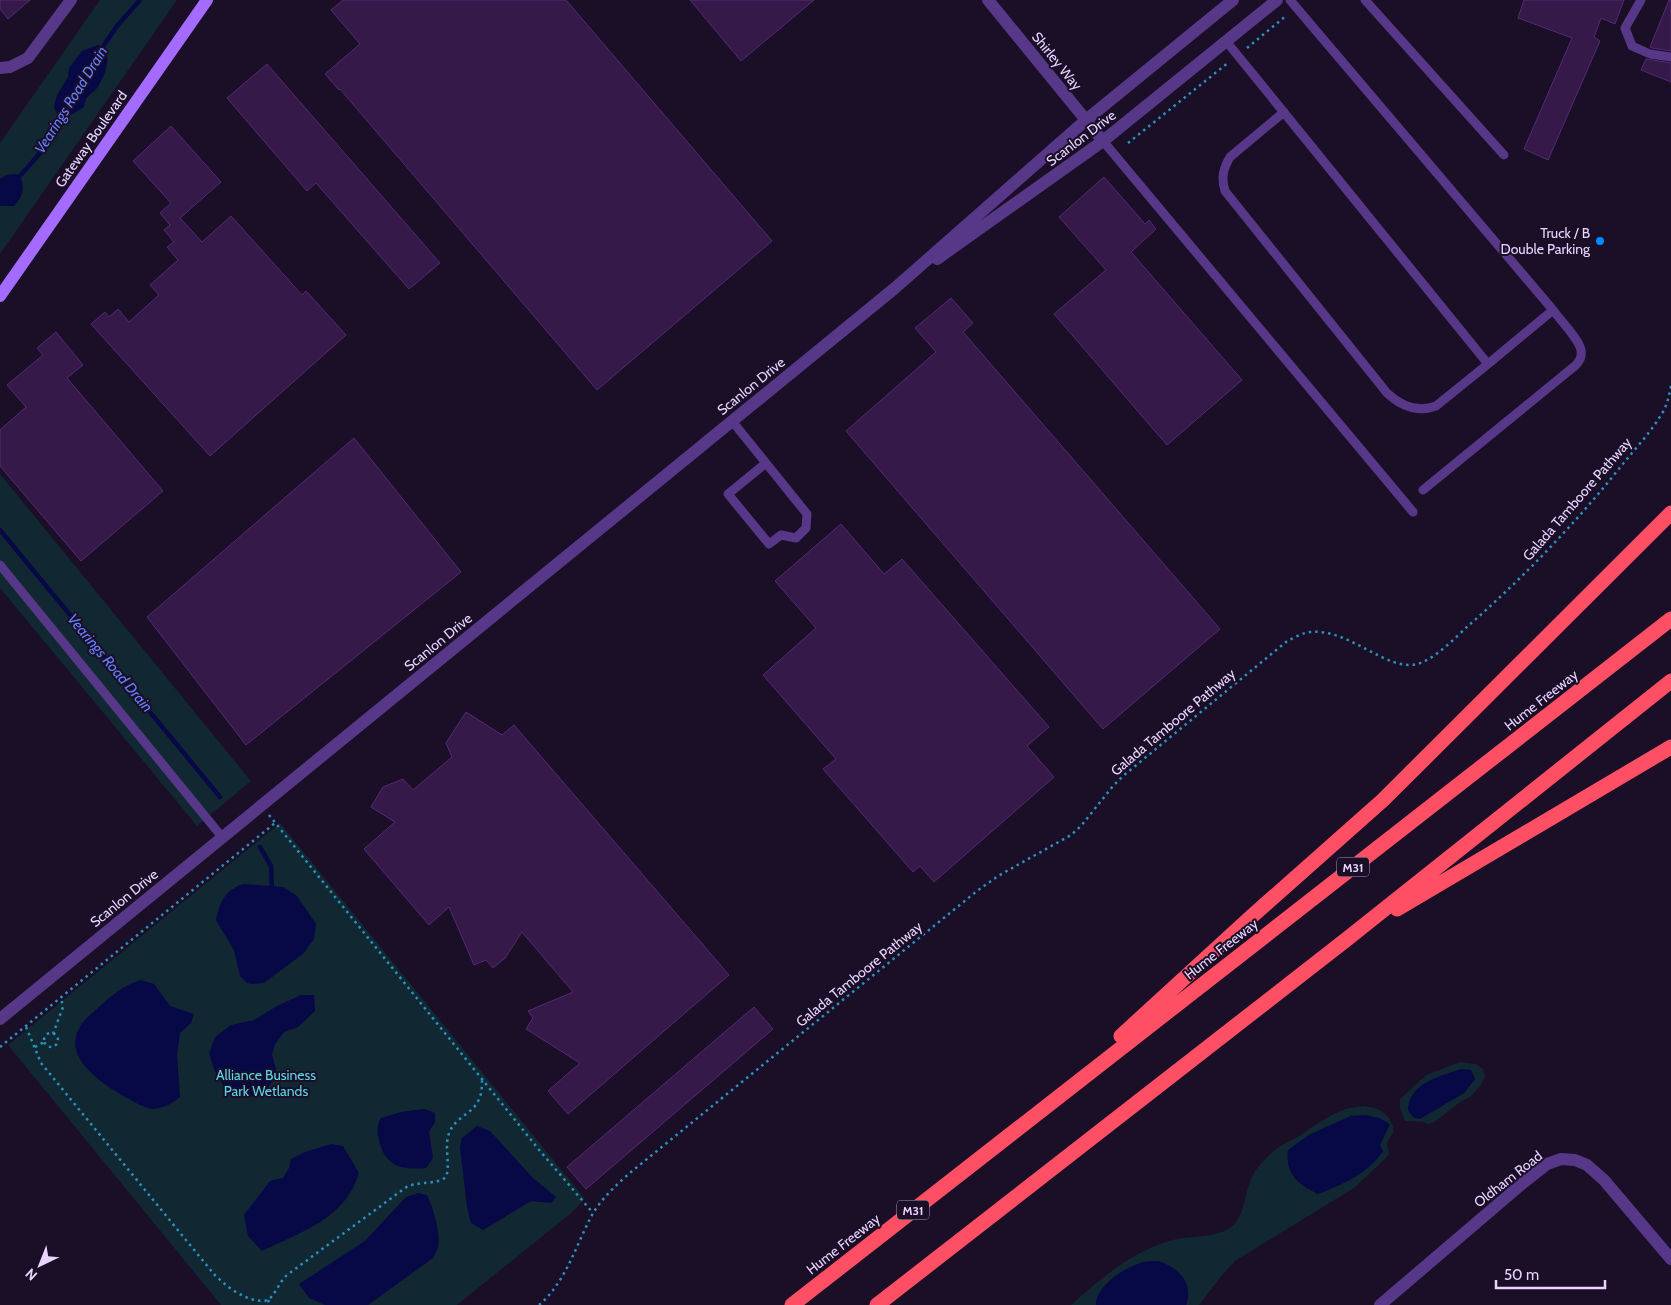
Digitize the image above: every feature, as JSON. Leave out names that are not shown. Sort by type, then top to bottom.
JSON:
[{"type":"highway","points":[[1034,1114],[1383,800],[1671,514]]},
{"type":"highway","name":"Hume Freeway","points":[[792,1305],[1034,1114],[1671,619]]},
{"type":"highway","points":[[877,1305],[1347,939],[1671,681]]},
{"type":"highway","points":[[1347,939],[1671,747]]},
{"type":"street","points":[[0,68],[10,67],[28,58],[71,0]]},
{"type":"street","name":"Gateway Boulevard","points":[[0,296],[207,0]]},
{"type":"street","name":"Shirley Way","points":[[988,0],[1103,141]]},
{"type":"street","name":"Scanlon Drive","points":[[0,1019],[895,288],[1086,120],[1233,0]]},
{"type":"street","name":"Scanlon Drive","points":[[895,288],[1103,141],[1277,0]]},
{"type":"street","name":"Oldham Road","points":[[1380,1305],[1523,1183],[1547,1164],[1561,1159],[1574,1160],[1587,1166],[1604,1180],[1671,1258]]},
{"type":"lane","points":[[1290,0],[1553,310],[1579,344],[1581,359],[1576,365],[1423,490]]},
{"type":"lane","points":[[1365,0],[1504,156]]},
{"type":"lane","points":[[1640,0],[1625,28],[1632,46],[1650,54],[1671,57]]},
{"type":"lane","points":[[1226,42],[1488,364]]},
{"type":"lane","points":[[1284,112],[1230,157],[1222,174],[1225,191],[1386,393],[1394,400],[1416,409],[1436,406],[1553,310]]},
{"type":"lane","points":[[1103,141],[1412,512]]},
{"type":"lane","points":[[732,421],[808,514],[806,528],[796,538],[781,535],[769,544],[728,494],[766,463]]},
{"type":"lane","points":[[0,565],[222,837]]},
{"type":"path","points":[[1128,144],[1296,8]]},
{"type":"path","name":"Galada Tamboore Pathway","points":[[539,1305],[554,1289],[565,1272],[593,1213],[620,1181],[976,891],[998,876],[1071,835],[1128,771],[1286,642],[1309,632],[1338,635],[1398,664],[1411,665],[1424,661],[1443,648],[1493,604],[1551,548],[1663,413],[1671,386]]},
{"type":"path","points":[[261,806],[482,1080],[593,1213]]},
{"type":"path","points":[[0,1048],[275,823]]},
{"type":"path","points":[[53,1034],[63,1006],[61,998]]},
{"type":"path","points":[[26,1027],[42,1063],[50,1074],[213,1273],[242,1301]]},
{"type":"path","points":[[44,1042],[50,1047],[55,1046],[57,1039],[53,1034]]},
{"type":"path","points":[[44,1042],[45,1036],[53,1034]]},
{"type":"path","points":[[35,1047],[44,1042]]},
{"type":"path","points":[[247,1303],[260,1304],[268,1300],[287,1275],[405,1188],[416,1183],[438,1182],[446,1177],[448,1169],[446,1144],[450,1129],[476,1105],[480,1098],[482,1080]]},
{"type":"path","points":[[268,1300],[270,1305]]},
{"type":"green space","points":[[100,0],[177,0],[0,254],[0,143]]},
{"type":"green space","points":[[0,474],[251,781],[197,826],[0,588]]},
{"type":"green space","name":"Alliance Business Park Wetlands","points":[[280,823],[585,1199],[570,1214],[457,1305],[221,1305],[8,1045]]},
{"type":"green space","points":[[1460,1062],[1476,1064],[1483,1069],[1485,1077],[1471,1096],[1433,1123],[1405,1121],[1400,1108],[1400,1099],[1426,1075]],"holes":[[[1462,1069],[1443,1105],[1427,1114],[1431,1080]]]},
{"type":"green space","points":[[1364,1106],[1380,1110],[1393,1125],[1394,1131],[1387,1143],[1389,1154],[1386,1158],[1354,1188],[1235,1261],[1199,1305],[1186,1305],[1188,1298],[1127,1269],[1099,1293],[1096,1305],[1071,1305],[1104,1276],[1141,1252],[1169,1241],[1206,1236],[1228,1229],[1237,1220],[1243,1208],[1254,1173],[1269,1155],[1329,1116],[1349,1108]],"holes":[[[1351,1116],[1389,1124],[1380,1145],[1309,1135]]]},
{"type":"water","points":[[98,45],[103,48],[107,58],[103,77],[97,88],[87,98],[84,107],[60,123],[54,106],[57,95],[68,77],[69,68],[82,51]]},
{"type":"water","points":[[6,175],[20,175],[22,180],[21,196],[14,206],[0,206],[0,179]]},
{"type":"water","points":[[243,884],[283,887],[297,896],[316,924],[314,939],[304,953],[264,983],[247,983],[240,976],[234,950],[216,920],[219,908],[227,894]]},
{"type":"water","points":[[140,980],[154,984],[170,1006],[194,1014],[191,1023],[180,1033],[177,1055],[180,1097],[161,1108],[145,1107],[118,1093],[99,1079],[82,1063],[75,1043],[77,1032],[87,1017],[118,991]]},
{"type":"water","points":[[301,995],[314,995],[315,1011],[298,1027],[284,1032],[275,1044],[272,1055],[276,1069],[274,1080],[260,1096],[243,1097],[223,1085],[214,1069],[209,1054],[215,1037],[231,1025],[254,1020],[277,1006]]},
{"type":"water","points":[[1462,1069],[1471,1070],[1475,1079],[1464,1093],[1420,1119],[1414,1118],[1408,1110],[1414,1093],[1427,1082]]},
{"type":"water","points":[[424,1109],[435,1113],[435,1122],[429,1132],[433,1158],[426,1168],[404,1168],[392,1163],[383,1152],[380,1144],[378,1134],[379,1121],[381,1118],[401,1112]]},
{"type":"water","points":[[1366,1115],[1379,1118],[1390,1124],[1380,1145],[1383,1151],[1370,1166],[1336,1187],[1318,1194],[1304,1187],[1294,1178],[1289,1166],[1288,1150],[1309,1135],[1351,1116]]},
{"type":"water","points":[[477,1126],[490,1131],[533,1178],[556,1197],[551,1203],[531,1201],[483,1230],[471,1223],[467,1207],[460,1147],[462,1138]]},
{"type":"water","points":[[331,1144],[343,1146],[359,1173],[352,1189],[343,1202],[320,1222],[262,1251],[248,1236],[244,1215],[270,1181],[283,1178],[289,1168],[291,1159],[305,1152]]},
{"type":"water","points":[[418,1193],[427,1195],[436,1221],[439,1242],[433,1258],[368,1305],[325,1305],[309,1298],[299,1284],[365,1241],[406,1197]]},
{"type":"water","points":[[1159,1261],[1173,1268],[1183,1277],[1188,1290],[1186,1305],[1096,1305],[1101,1291],[1113,1278],[1128,1268],[1143,1262]]},
{"type":"building","points":[[0,0],[30,0],[8,19],[0,9]]},
{"type":"building","points":[[343,0],[566,0],[772,241],[597,390],[340,89],[325,74],[360,44],[331,10]]},
{"type":"building","points":[[690,0],[814,0],[741,61]]},
{"type":"building","points":[[1524,0],[1624,0],[1615,24],[1601,18],[1594,37],[1600,41],[1548,160],[1524,149],[1572,38],[1518,18]]},
{"type":"building","points":[[1669,0],[1671,0],[1671,51],[1650,47]]},
{"type":"building","points":[[1646,59],[1671,63],[1671,82],[1641,70]]},
{"type":"building","points":[[267,64],[440,263],[409,289],[316,183],[307,191],[227,98]]},
{"type":"building","points":[[171,126],[221,182],[180,218],[202,242],[231,216],[302,295],[306,291],[346,335],[210,456],[91,324],[105,312],[109,317],[118,309],[129,322],[159,295],[150,285],[178,260],[167,247],[174,242],[164,230],[170,225],[160,213],[171,203],[133,161]]},
{"type":"building","points":[[1104,177],[1145,224],[1149,220],[1156,229],[1131,252],[1242,380],[1167,445],[1054,314],[1106,270],[1059,217]]},
{"type":"building","points":[[951,298],[973,323],[963,332],[1220,629],[1103,729],[846,431],[936,352],[915,328]]},
{"type":"building","points":[[56,332],[83,365],[67,378],[163,491],[81,561],[0,466],[0,430],[26,407],[7,385],[43,355],[37,348]]},
{"type":"building","points":[[354,438],[461,572],[246,745],[147,617]]},
{"type":"building","points":[[841,524],[884,574],[902,559],[1049,727],[1027,746],[1054,777],[934,882],[920,866],[913,872],[823,769],[836,759],[763,675],[816,628],[775,581]]},
{"type":"building","points":[[466,712],[502,735],[514,725],[729,975],[568,1114],[548,1091],[580,1063],[526,1029],[533,1018],[528,1011],[573,992],[522,932],[505,958],[493,968],[486,960],[474,965],[449,907],[429,925],[364,849],[395,822],[371,807],[383,787],[403,779],[413,790],[452,757],[446,743]]},
{"type":"building","points":[[754,1007],[773,1029],[586,1189],[567,1167]]},
{"type":"waterway","name":"Vearings Road Drain","points":[[100,51],[117,26],[140,0]]},
{"type":"waterway","name":"Vearings Road Drain","points":[[18,178],[49,142],[61,118]]},
{"type":"waterway","name":"Vearings Road Drain","points":[[0,530],[220,797]]},
{"type":"waterway","name":"Vearings Road Drain","points":[[260,847],[271,866],[272,892]]},
{"type":"place","name":"Truck / B Double Parking","points":[[1600,241]]}]
